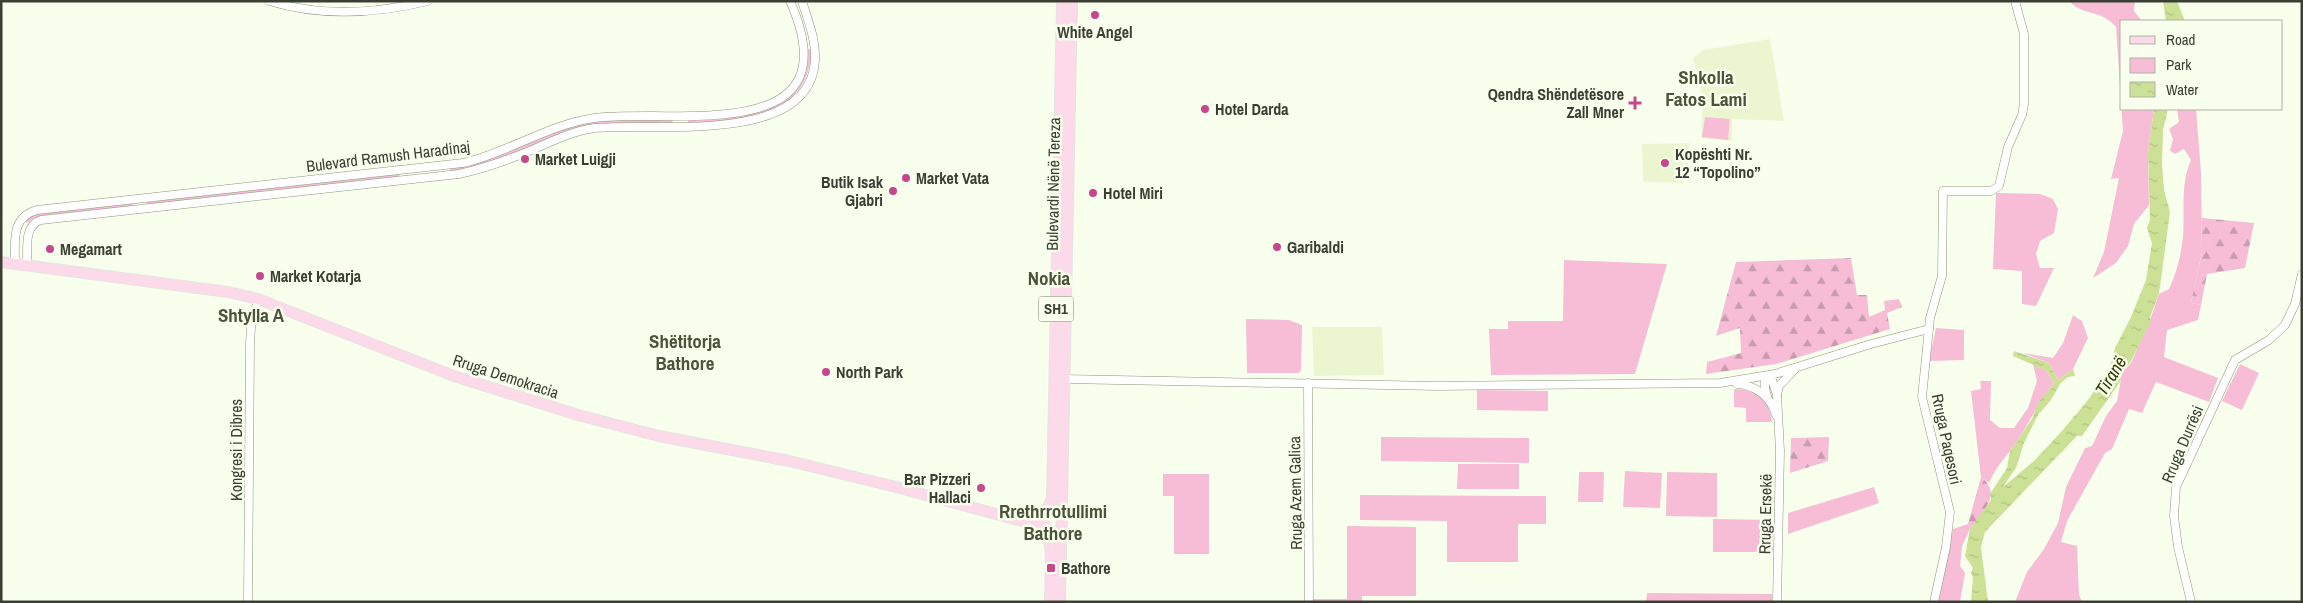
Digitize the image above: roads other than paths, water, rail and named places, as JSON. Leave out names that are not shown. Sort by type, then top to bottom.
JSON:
[{"type":"main road","name":"Bulevardi Nënë Tereza","points":[[1050,602],[1051,556],[1043,522],[1052,491],[1062,1]]},
{"type":"main road","name":"Bulevardi Nënë Tereza","points":[[1060,602],[1072,1]]},
{"type":"main road","name":"Rruga Demokracia","points":[[1,262],[228,292],[258,299],[446,373],[578,416],[659,436],[789,461],[1045,528]]},
{"type":"main road","points":[[1045,528],[1056,531],[1062,521],[1057,513],[1046,515]]},
{"type":"main road","name":"Rruga Demokracia","points":[[1004,516],[1046,515]]},
{"type":"street","points":[[269,1],[311,12],[388,10],[428,1]]},
{"type":"street","name":"Bulevard Ramush Haradinaj","points":[[15,263],[15,236],[20,219],[33,211],[463,163],[478,160],[581,121],[610,117],[680,117],[743,113],[777,100],[795,86],[801,76],[805,58],[804,42],[790,1]]},
{"type":"street","name":"Bulevard Ramush Haradinaj","points":[[28,236],[31,226],[41,220],[459,174],[485,167],[584,130],[747,122],[763,118],[788,105],[804,90],[813,72],[815,62],[814,38],[802,1]]},
{"type":"street","name":"Rruga Paqesori","points":[[1934,602],[1946,547],[1950,512],[1922,397],[1929,330],[1942,276],[1943,191],[1991,191],[1999,186],[2008,147],[2024,104],[2024,34],[2015,1]]},
{"type":"street","points":[[804,42],[814,38]]},
{"type":"street","points":[[680,117],[680,126]]},
{"type":"street","points":[[137,209],[139,198]]},
{"type":"street","points":[[15,236],[28,236],[27,264]]},
{"type":"street","name":"Rruga Durrësi","points":[[2192,602],[2177,540],[2174,516],[2176,487],[2235,360],[2277,333],[2291,316],[2302,274]]},
{"type":"street","name":"Kongresi i Dibres","points":[[248,602],[250,344],[251,327],[258,299]]},
{"type":"street","points":[[1720,383],[1766,376],[1871,344],[1929,330]]},
{"type":"street","points":[[1777,395],[1779,386],[1798,367]]},
{"type":"street","points":[[1766,376],[1772,380],[1777,395]]},
{"type":"street","points":[[1766,376],[1765,389],[1775,410],[1779,426]]},
{"type":"street","points":[[1064,378],[1437,386],[1720,383],[1744,384],[1762,392],[1768,398]]},
{"type":"street","name":"Rruga Azem Galica","points":[[1308,383],[1309,602]]},
{"type":"street","name":"Rruga Ersekë","points":[[1777,395],[1779,426],[1777,602]]},
{"type":"water","points":[[2163,1],[2177,1],[2185,20],[2166,20]]},
{"type":"water","name":"Tiranë","points":[[2154,110],[2168,110],[2163,130],[2162,164],[2164,190],[2170,212],[2159,294],[2150,317],[2151,321],[2130,363],[2122,373],[2120,382],[2082,436],[2077,436],[1985,532],[1981,547],[1988,602],[1971,602],[1973,578],[1971,573],[1973,568],[1965,556],[1970,529],[1991,500],[1990,494],[2007,468],[2010,451],[2032,419],[2038,403],[2054,383],[2047,371],[2013,356],[2014,351],[2049,363],[2058,380],[2073,369],[2075,376],[2068,377],[2060,384],[2051,400],[2038,415],[2024,443],[2016,468],[2003,487],[2034,461],[2061,432],[2088,400],[2110,367],[2115,348],[2131,317],[2146,280],[2152,243],[2147,228],[2150,220],[2148,153]]},
{"type":"place","name":"White Angel","points":[[1095,15]]},
{"type":"place","name":"Qendra Shëndetësore Zall Mner","points":[[1635,103]]},
{"type":"place","name":"Hotel Darda","points":[[1205,109]]},
{"type":"place","name":"Market Luigji","points":[[525,159]]},
{"type":"place","name":"Kopështi Nr. 12 “Topolino”","points":[[1665,163]]},
{"type":"place","name":"Market Vata","points":[[906,178]]},
{"type":"place","name":"Butik Isak Gjabri","points":[[893,191]]},
{"type":"place","name":"Hotel Miri","points":[[1093,193]]},
{"type":"place","name":"Garibaldi","points":[[1277,247]]},
{"type":"place","name":"Megamart","points":[[50,249]]},
{"type":"place","name":"Market Kotarja","points":[[260,276]]},
{"type":"place","name":"North Park","points":[[826,372]]},
{"type":"place","name":"Bar Pizzeri Hallaci","points":[[981,488]]},
{"type":"place","name":"Bathore","points":[[1051,568]]},
{"type":"district","name":"Shkolla Fatos Lami","points":[[1706,88]]},
{"type":"district","name":"Nokia","points":[[1049,278]]},
{"type":"district","name":"Shtylla A","points":[[251,315]]},
{"type":"district","name":"Shëtitorja Bathore","points":[[685,352]]},
{"type":"district","name":"Rrethrrotullimi Bathore","points":[[1053,522]]}]
